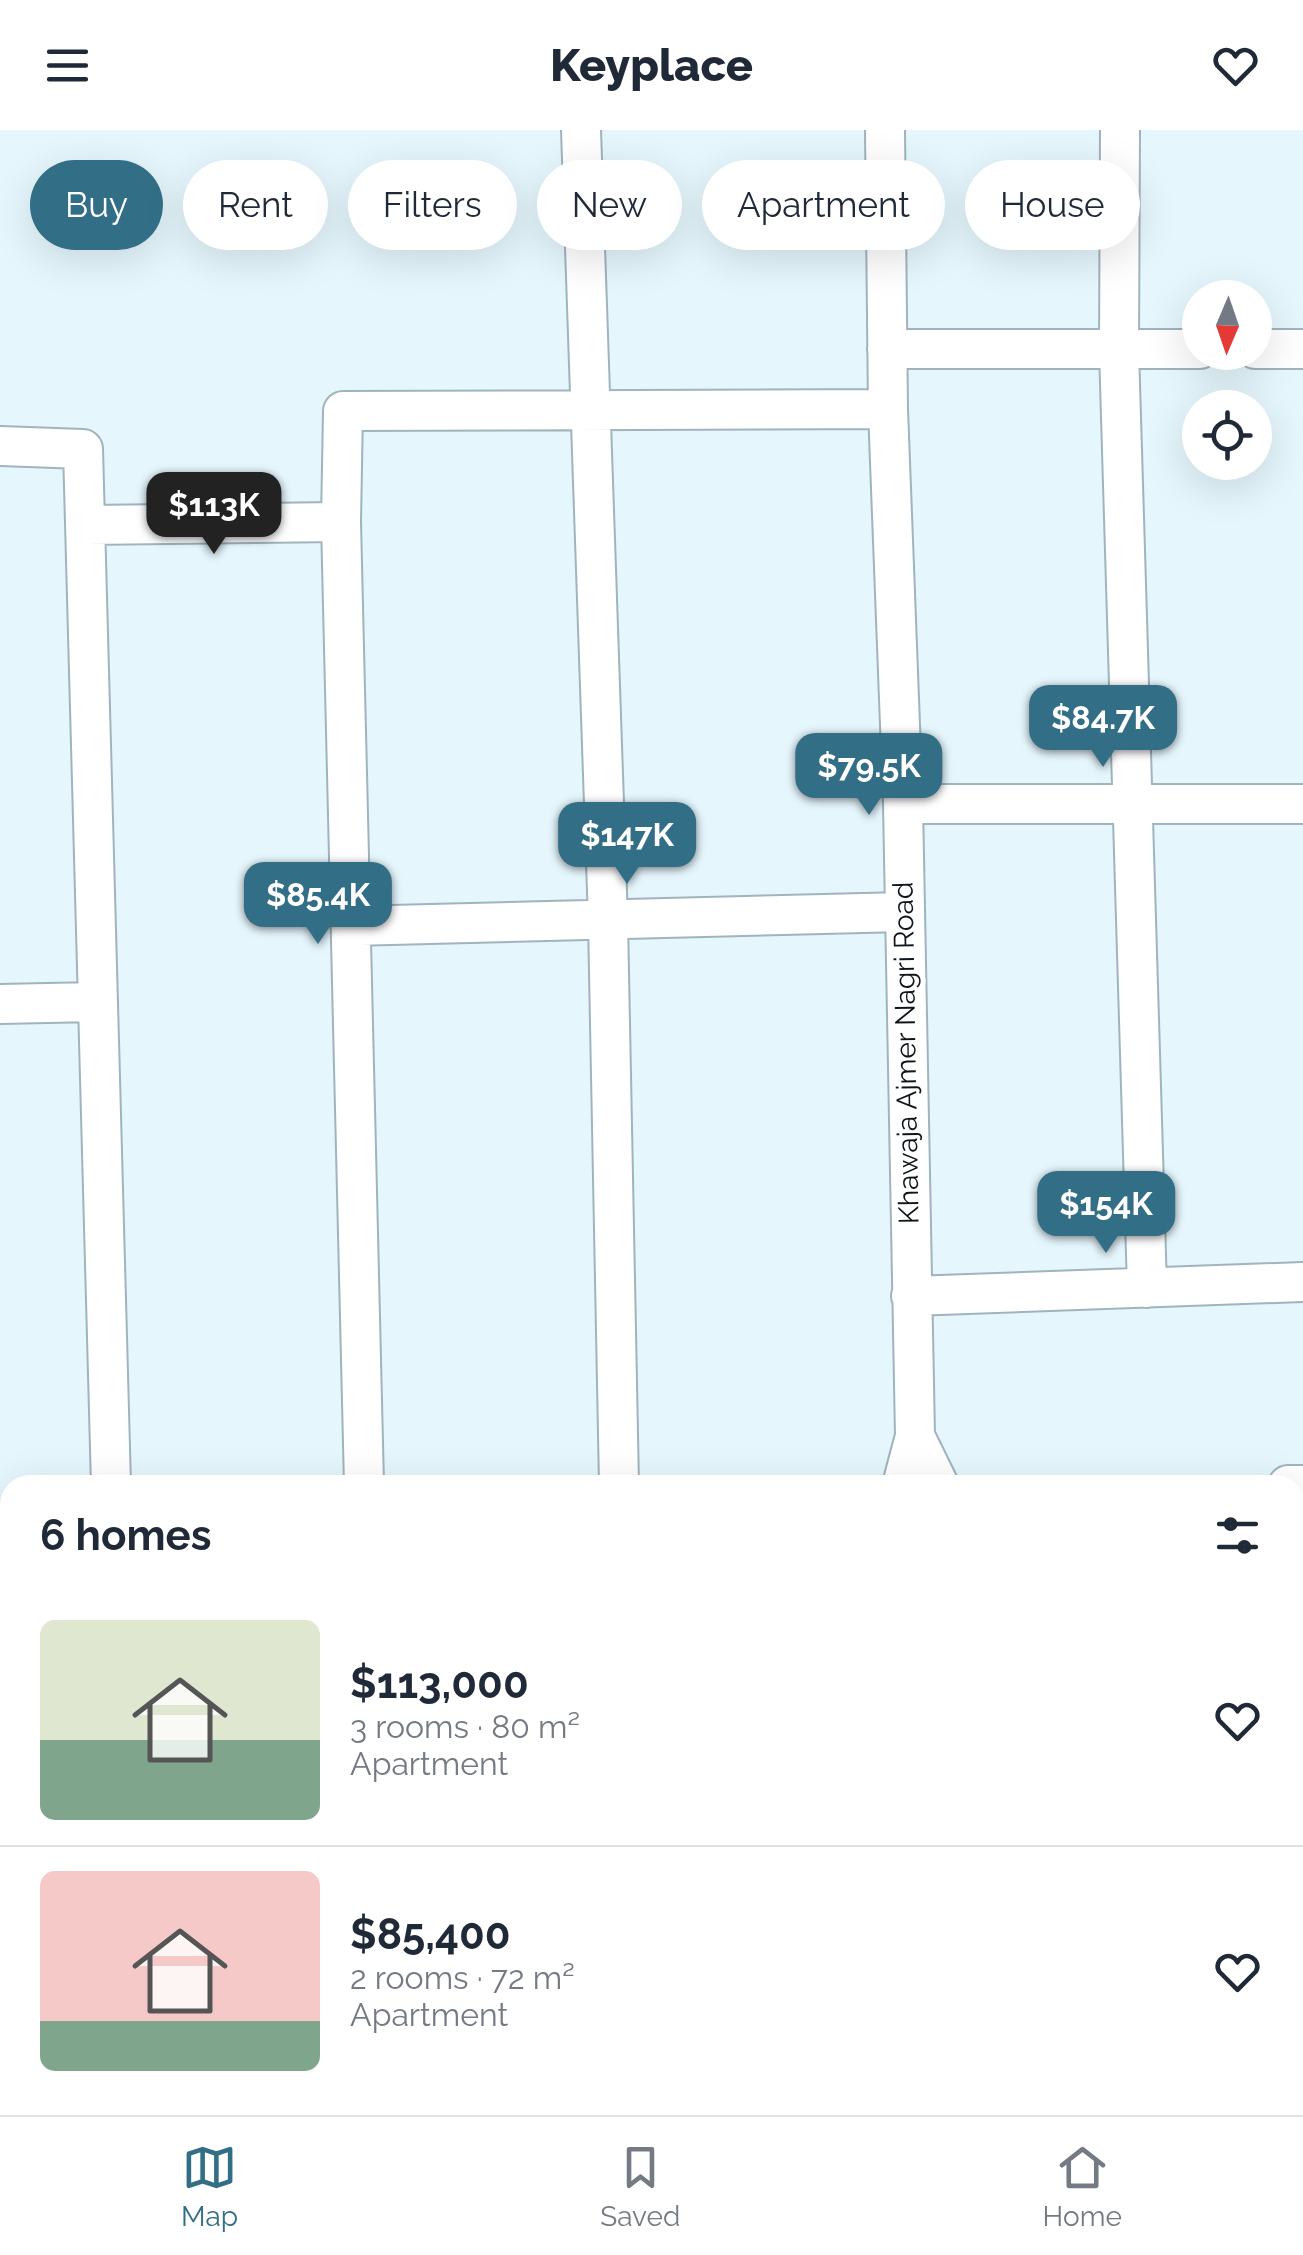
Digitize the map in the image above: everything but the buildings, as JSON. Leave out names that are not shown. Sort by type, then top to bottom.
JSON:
[{"type":"street","points":[[581,130],[608,922],[618,1475]]},
{"type":"street","name":"Khawaja Ajmer Nagri Road","points":[[885,130],[888,409],[903,804],[915,1436],[905,1475]]},
{"type":"street","points":[[1120,130],[1119,350],[1147,1288]]},
{"type":"street","points":[[887,349],[1182,350]]},
{"type":"street","points":[[1272,350],[1303,350]]},
{"type":"street","points":[[364,1475],[341,522],[343,410],[888,409]]},
{"type":"street","points":[[0,446],[83,449],[110,1475]]},
{"type":"street","points":[[86,524],[341,522]]},
{"type":"street","points":[[903,804],[1303,804]]},
{"type":"street","points":[[351,926],[904,912]]},
{"type":"street","points":[[0,1004],[95,1002]]},
{"type":"street","points":[[910,1296],[1303,1282]]},
{"type":"street","name":"Khawaja Ajmer Nagri Road","points":[[915,1436],[935,1475]]}]
